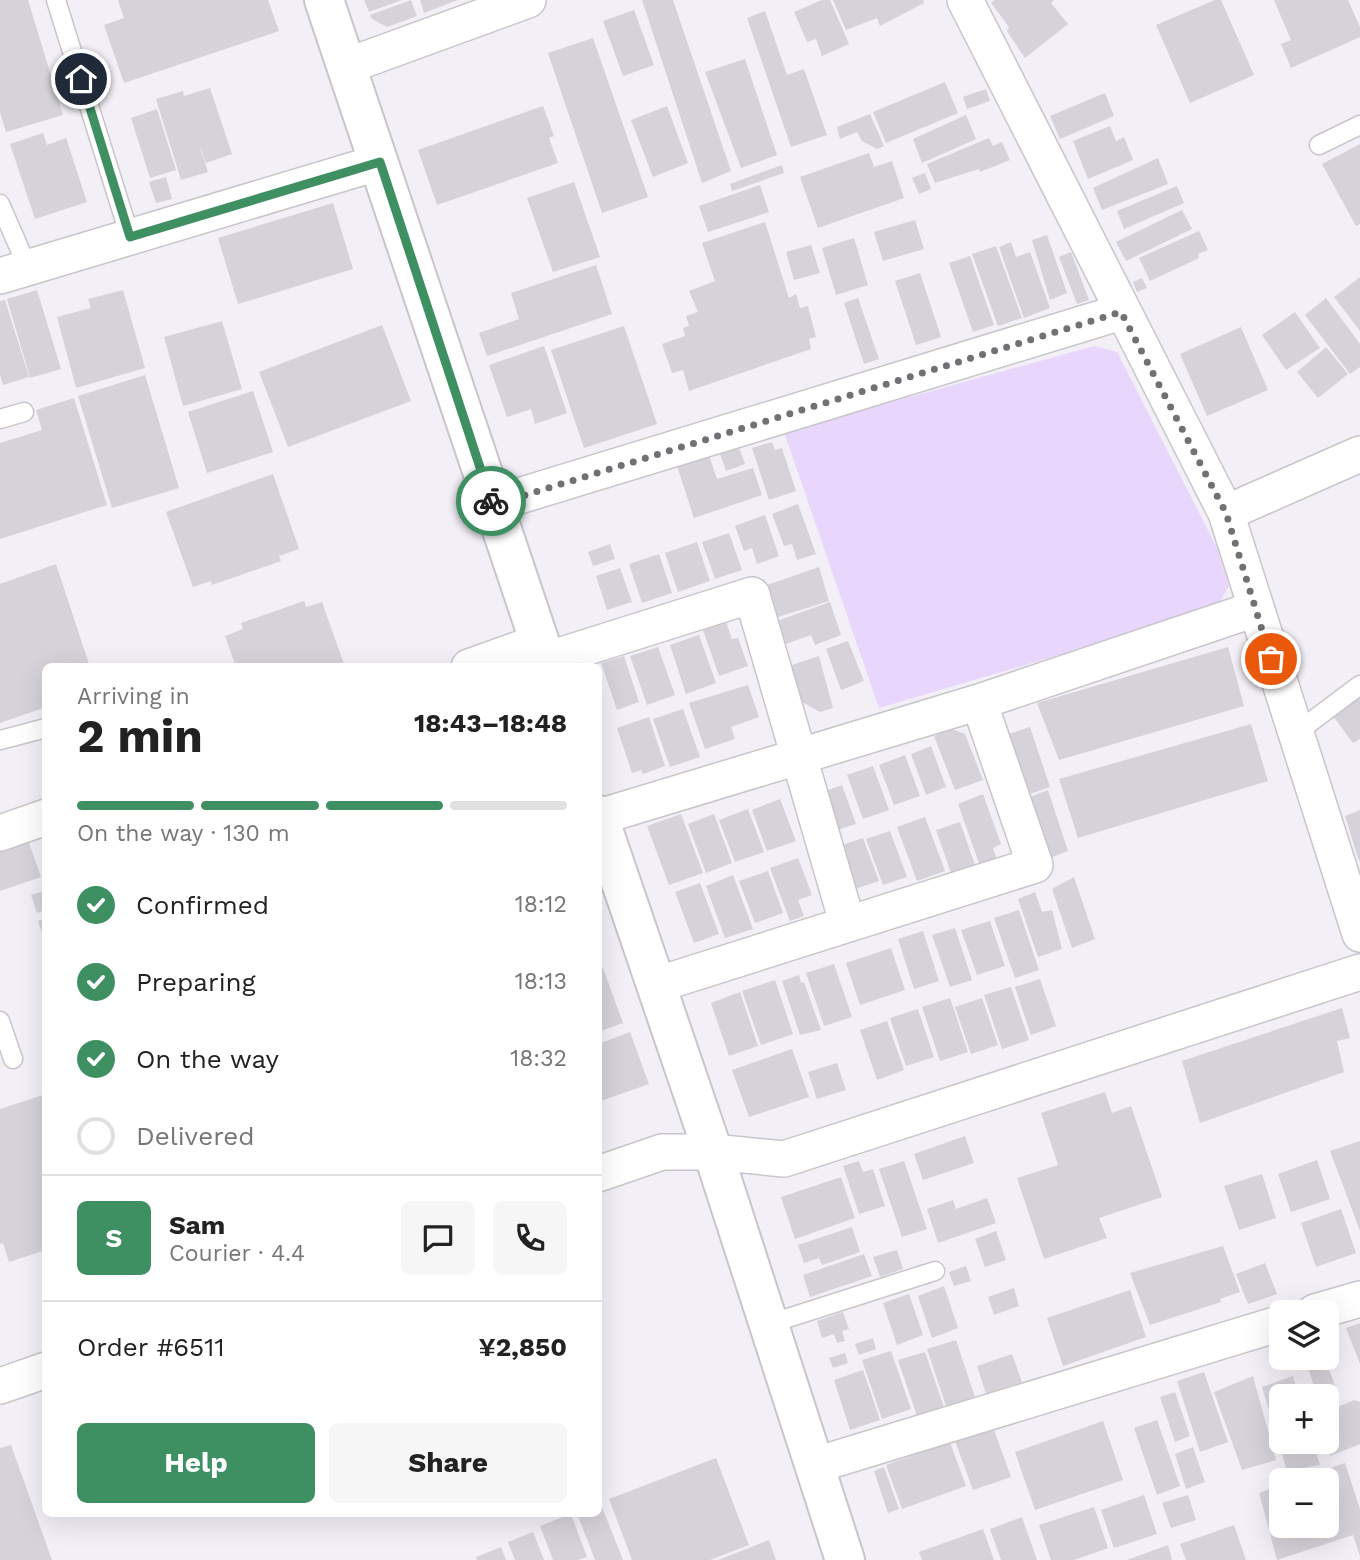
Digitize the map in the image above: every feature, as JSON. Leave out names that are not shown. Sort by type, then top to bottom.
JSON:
[{"type":"street","points":[[324,0],[544,656]]},
{"type":"street","points":[[347,66],[528,0]]},
{"type":"street","points":[[965,0],[1121,312],[1226,513],[1360,934]]},
{"type":"street","points":[[14,272],[380,162]]},
{"type":"street","points":[[493,505],[1121,312]]},
{"type":"street","points":[[1226,513],[1360,454]]},
{"type":"street","points":[[496,663],[544,656],[752,595],[847,922]]},
{"type":"street","points":[[602,815],[979,702],[1255,609]]},
{"type":"street","points":[[656,985],[847,922],[1035,865],[979,702]]},
{"type":"street","points":[[0,833],[42,818]]},
{"type":"street","points":[[602,825],[713,1152],[845,1560]]},
{"type":"street","points":[[602,1173],[662,1152],[713,1152],[784,1159],[1360,972]]},
{"type":"street","points":[[1339,1305],[1360,1299]]},
{"type":"street","points":[[816,1465],[1269,1327]]},
{"type":"street","points":[[0,1386],[42,1371]]},
{"type":"lane","points":[[56,0],[130,237]]},
{"type":"lane","points":[[1319,145],[1360,125]]},
{"type":"lane","points":[[0,204],[14,272]]},
{"type":"lane","points":[[0,419],[24,412]]},
{"type":"lane","points":[[1296,733],[1360,685]]},
{"type":"lane","points":[[0,740],[42,729]]},
{"type":"lane","points":[[0,1021],[13,1059]]},
{"type":"lane","points":[[769,1324],[934,1271]]},
{"type":"shaded area","points":[[1094,346],[1117,352],[1217,548],[1229,586],[1215,609],[879,708],[784,432]]},
{"type":"building","points":[[0,0],[28,0],[63,115],[6,132],[0,112]]},
{"type":"building","points":[[118,0],[268,0],[279,31],[124,83],[104,25],[124,18]]},
{"type":"building","points":[[364,0],[402,0],[369,12]]},
{"type":"building","points":[[411,0],[417,16],[387,27],[372,19],[370,15]]},
{"type":"building","points":[[420,0],[458,0],[424,13]]},
{"type":"building","points":[[642,0],[673,0],[731,171],[702,183]]},
{"type":"building","points":[[822,0],[830,0],[849,44],[822,56],[816,39],[807,42],[794,12]]},
{"type":"building","points":[[833,0],[923,0],[924,3],[880,26],[877,18],[846,30]]},
{"type":"building","points":[[995,0],[1054,0],[1051,3],[1068,24],[1025,58],[1007,31],[1009,27],[991,3]]},
{"type":"building","points":[[1215,0],[1221,0],[1254,75],[1190,103],[1156,25]]},
{"type":"building","points":[[1274,0],[1348,0],[1360,27],[1360,37],[1291,68],[1281,44],[1291,40]]},
{"type":"building","points":[[634,10],[654,65],[623,76],[603,21]]},
{"type":"building","points":[[765,11],[787,75],[804,69],[827,135],[791,147],[747,18]]},
{"type":"building","points":[[593,38],[648,197],[602,213],[548,53]]},
{"type":"building","points":[[745,59],[777,155],[741,168],[705,72]]},
{"type":"building","points":[[945,82],[958,113],[886,143],[873,112]]},
{"type":"building","points":[[210,88],[232,154],[206,163],[198,140],[208,172],[181,180],[156,99],[183,91],[184,96]]},
{"type":"building","points":[[986,89],[990,101],[967,109],[963,97]]},
{"type":"building","points":[[1105,93],[1114,116],[1060,139],[1050,116]]},
{"type":"building","points":[[543,106],[554,136],[549,138],[558,163],[437,205],[418,150]]},
{"type":"building","points":[[667,106],[688,163],[653,177],[631,120]]},
{"type":"building","points":[[157,109],[176,170],[150,178],[131,118]]},
{"type":"building","points":[[870,114],[884,146],[877,149],[862,141],[857,132],[840,139],[837,127]]},
{"type":"building","points":[[966,115],[976,139],[922,163],[913,139]]},
{"type":"building","points":[[1110,126],[1116,141],[1124,137],[1133,160],[1088,179],[1073,141]]},
{"type":"building","points":[[43,133],[47,145],[66,138],[87,202],[35,219],[10,144]]},
{"type":"building","points":[[989,138],[993,146],[1002,142],[1010,160],[980,172],[979,169],[935,183],[927,164]]},
{"type":"building","points":[[1360,144],[1360,224],[1356,226],[1322,164]]},
{"type":"building","points":[[869,153],[874,167],[892,161],[904,198],[818,228],[800,177]]},
{"type":"building","points":[[1158,158],[1168,184],[1102,210],[1093,188]]},
{"type":"building","points":[[782,165],[784,173],[732,191],[730,184]]},
{"type":"building","points":[[925,173],[931,189],[919,194],[912,178]]},
{"type":"building","points":[[166,177],[172,199],[156,203],[149,182]]},
{"type":"building","points":[[574,182],[600,257],[553,272],[527,198]]},
{"type":"building","points":[[760,185],[769,212],[708,232],[699,206]]},
{"type":"building","points":[[1177,186],[1184,203],[1124,229],[1117,211]]},
{"type":"building","points":[[333,203],[353,269],[238,304],[218,238]]},
{"type":"building","points":[[1182,210],[1192,229],[1126,261],[1116,242]]},
{"type":"building","points":[[915,220],[924,249],[883,261],[874,232]]},
{"type":"building","points":[[765,222],[789,298],[796,294],[800,308],[808,306],[816,337],[809,339],[811,349],[689,391],[683,370],[672,373],[662,344],[685,336],[683,328],[689,326],[686,316],[698,312],[689,291],[715,281],[702,243]]},
{"type":"building","points":[[1199,231],[1208,250],[1198,254],[1199,258],[1150,281],[1139,258]]},
{"type":"building","points":[[1047,235],[1067,293],[1050,300],[1032,240]]},
{"type":"building","points":[[854,238],[868,285],[836,295],[822,248]]},
{"type":"building","points":[[1011,242],[1016,257],[1030,252],[1050,308],[1024,318],[999,247]]},
{"type":"building","points":[[811,245],[820,273],[794,280],[786,252]]},
{"type":"building","points":[[996,246],[1022,318],[998,326],[972,254]]},
{"type":"building","points":[[1071,252],[1089,300],[1077,304],[1059,257]]},
{"type":"building","points":[[970,256],[994,325],[973,332],[949,263]]},
{"type":"building","points":[[596,265],[612,314],[487,356],[479,333],[519,319],[511,293]]},
{"type":"building","points":[[920,273],[941,337],[916,345],[895,281]]},
{"type":"building","points":[[1360,277],[1360,331],[1334,297]]},
{"type":"building","points":[[1142,278],[1147,288],[1137,292],[1133,282]]},
{"type":"building","points":[[37,290],[61,369],[30,378],[7,299]]},
{"type":"building","points":[[123,290],[145,368],[76,388],[57,317],[91,308],[88,299]]},
{"type":"building","points":[[858,298],[879,359],[864,364],[844,303]]},
{"type":"building","points":[[1326,298],[1360,344],[1360,367],[1350,374],[1305,315]]},
{"type":"building","points":[[5,300],[29,377],[3,385],[0,374],[0,301]]},
{"type":"building","points":[[1295,312],[1320,348],[1286,370],[1262,335]]},
{"type":"building","points":[[222,321],[242,389],[183,406],[164,337]]},
{"type":"building","points":[[382,325],[411,401],[288,447],[259,372]]},
{"type":"building","points":[[624,326],[657,424],[584,448],[551,350]]},
{"type":"building","points":[[1241,327],[1268,390],[1207,416],[1180,354]]},
{"type":"building","points":[[544,346],[567,413],[535,424],[531,409],[507,417],[489,365]]},
{"type":"building","points":[[1326,347],[1348,374],[1318,398],[1297,372]]},
{"type":"building","points":[[145,375],[179,488],[112,508],[78,396]]},
{"type":"building","points":[[253,391],[273,452],[207,473],[188,412]]},
{"type":"building","points":[[74,398],[107,505],[0,539],[0,443],[42,430],[36,410]]},
{"type":"building","points":[[737,442],[745,464],[726,471],[718,448]]},
{"type":"building","points":[[772,442],[775,450],[782,448],[796,491],[769,500],[752,448]]},
{"type":"building","points":[[709,455],[717,479],[753,468],[762,495],[694,518],[677,466]]},
{"type":"building","points":[[273,474],[299,549],[279,556],[281,561],[212,585],[211,581],[193,587],[166,512]]},
{"type":"building","points":[[798,504],[816,554],[797,560],[792,544],[784,546],[772,514]]},
{"type":"building","points":[[765,515],[779,556],[757,564],[752,548],[744,551],[735,526]]},
{"type":"building","points":[[729,533],[742,570],[715,579],[702,542]]},
{"type":"building","points":[[697,542],[710,581],[678,592],[665,553]]},
{"type":"building","points":[[610,544],[615,559],[593,566],[588,552]]},
{"type":"building","points":[[659,554],[672,593],[642,603],[629,564]]},
{"type":"building","points":[[56,564],[89,663],[42,663],[42,708],[0,723],[0,584]]},
{"type":"building","points":[[819,567],[829,601],[778,617],[767,585]]},
{"type":"building","points":[[620,568],[632,602],[607,610],[596,576]]},
{"type":"building","points":[[304,601],[306,607],[322,602],[344,663],[235,663],[225,636],[243,629],[241,623]]},
{"type":"building","points":[[830,602],[841,635],[815,645],[811,635],[786,644],[777,621]]},
{"type":"building","points":[[726,622],[732,639],[738,638],[748,666],[719,676],[703,630]]},
{"type":"building","points":[[699,635],[716,683],[686,694],[670,645]]},
{"type":"building","points":[[848,641],[864,681],[841,690],[826,649]]},
{"type":"building","points":[[658,647],[675,695],[647,705],[630,656]]},
{"type":"building","points":[[1228,647],[1244,706],[1059,760],[1037,703]]},
{"type":"building","points":[[624,656],[639,702],[617,710],[601,663]]},
{"type":"building","points":[[819,656],[833,708],[820,712],[802,702],[789,666]]},
{"type":"building","points":[[748,685],[759,717],[731,727],[735,739],[705,749],[689,703]]},
{"type":"building","points":[[1360,696],[1360,739],[1353,743],[1333,716]]},
{"type":"building","points":[[683,709],[700,757],[670,767],[653,719]]},
{"type":"building","points":[[649,717],[665,766],[643,774],[641,770],[632,773],[617,728]]},
{"type":"building","points":[[1251,724],[1268,781],[1078,838],[1059,779]]},
{"type":"building","points":[[1030,727],[1050,787],[1030,794],[1009,734]]},
{"type":"building","points":[[952,729],[965,734],[983,780],[955,790],[934,736]]},
{"type":"building","points":[[931,746],[946,787],[926,795],[911,754]]},
{"type":"building","points":[[905,755],[920,796],[894,805],[879,765]]},
{"type":"building","points":[[873,766],[889,810],[863,819],[847,775]]},
{"type":"building","points":[[842,785],[856,824],[837,830],[823,792]]},
{"type":"building","points":[[1048,790],[1068,851],[1047,859],[1027,798]]},
{"type":"building","points":[[983,794],[1001,844],[993,848],[997,860],[980,866],[958,804]]},
{"type":"building","points":[[780,799],[796,841],[767,851],[752,810]]},
{"type":"building","points":[[748,809],[764,852],[735,862],[719,820]]},
{"type":"building","points":[[1360,810],[1360,861],[1359,861],[1345,816]]},
{"type":"building","points":[[681,814],[703,873],[669,885],[647,826]]},
{"type":"building","points":[[714,814],[732,863],[706,873],[688,824]]},
{"type":"building","points":[[925,817],[945,871],[917,881],[897,827]]},
{"type":"building","points":[[960,822],[975,865],[951,873],[936,830]]},
{"type":"building","points":[[890,831],[907,877],[883,885],[866,839]]},
{"type":"building","points":[[863,838],[879,881],[855,889],[839,846]]},
{"type":"building","points":[[28,840],[41,877],[0,891],[0,851]]},
{"type":"building","points":[[798,858],[812,895],[798,900],[804,916],[790,921],[770,868]]},
{"type":"building","points":[[768,871],[783,913],[755,923],[739,881]]},
{"type":"building","points":[[733,875],[753,929],[725,938],[706,886]]},
{"type":"building","points":[[1074,877],[1095,939],[1072,948],[1052,889]]},
{"type":"building","points":[[700,883],[719,934],[694,943],[675,892]]},
{"type":"building","points":[[42,891],[42,911],[37,913],[31,895]]},
{"type":"building","points":[[1035,892],[1042,912],[1052,910],[1062,949],[1038,957],[1018,899]]},
{"type":"building","points":[[1019,910],[1039,970],[1015,978],[994,918]]},
{"type":"building","points":[[990,921],[1005,966],[977,975],[961,930]]},
{"type":"building","points":[[955,928],[972,980],[950,987],[932,935]]},
{"type":"building","points":[[923,931],[939,981],[914,989],[898,939]]},
{"type":"building","points":[[891,948],[905,990],[860,1005],[846,963]]},
{"type":"building","points":[[834,964],[852,1017],[824,1026],[806,973]]},
{"type":"building","points":[[602,968],[623,1023],[602,1031]]},
{"type":"building","points":[[799,975],[821,1030],[800,1035],[782,981]]},
{"type":"building","points":[[1040,979],[1056,1026],[1031,1035],[1015,987]]},
{"type":"building","points":[[775,980],[793,1034],[761,1045],[742,991]]},
{"type":"building","points":[[1011,987],[1029,1040],[1002,1049],[984,995]]},
{"type":"building","points":[[740,992],[758,1046],[729,1056],[711,1003]]},
{"type":"building","points":[[950,998],[968,1052],[940,1061],[922,1007]]},
{"type":"building","points":[[982,998],[998,1045],[971,1054],[955,1007]]},
{"type":"building","points":[[1342,1008],[1350,1038],[1337,1041],[1344,1072],[1200,1123],[1182,1061]]},
{"type":"building","points":[[918,1009],[934,1057],[906,1066],[890,1018]]},
{"type":"building","points":[[887,1021],[904,1070],[877,1080],[860,1030]]},
{"type":"building","points":[[630,1032],[649,1084],[602,1101],[602,1042]]},
{"type":"building","points":[[792,1049],[809,1097],[749,1117],[732,1070]]},
{"type":"building","points":[[837,1063],[846,1090],[817,1099],[808,1072]]},
{"type":"building","points":[[1105,1092],[1112,1113],[1131,1106],[1162,1197],[1099,1218],[1107,1238],[1044,1259],[1017,1178],[1058,1165],[1041,1113]]},
{"type":"building","points":[[42,1095],[42,1251],[9,1262],[3,1243],[0,1244],[0,1109]]},
{"type":"building","points":[[965,1136],[974,1163],[923,1180],[914,1154]]},
{"type":"building","points":[[1360,1141],[1360,1231],[1330,1151]]},
{"type":"building","points":[[1317,1160],[1330,1199],[1291,1212],[1278,1174]]},
{"type":"building","points":[[859,1161],[863,1172],[873,1169],[885,1206],[859,1214],[843,1166]]},
{"type":"building","points":[[904,1161],[927,1229],[902,1237],[879,1169]]},
{"type":"building","points":[[1262,1174],[1276,1218],[1239,1230],[1224,1186]]},
{"type":"building","points":[[841,1177],[855,1218],[795,1239],[781,1197]]},
{"type":"building","points":[[987,1198],[996,1223],[938,1243],[927,1209],[953,1200],[956,1209]]},
{"type":"building","points":[[1341,1209],[1356,1253],[1316,1267],[1301,1223]]},
{"type":"building","points":[[852,1227],[860,1252],[822,1265],[819,1258],[804,1263],[798,1245]]},
{"type":"building","points":[[996,1231],[1006,1260],[985,1267],[975,1239]]},
{"type":"building","points":[[1223,1246],[1240,1292],[1220,1299],[1221,1302],[1150,1325],[1130,1273]]},
{"type":"building","points":[[897,1250],[903,1269],[880,1277],[873,1257]]},
{"type":"building","points":[[864,1254],[872,1276],[810,1297],[803,1275]]},
{"type":"building","points":[[1265,1263],[1277,1294],[1248,1304],[1236,1274]]},
{"type":"building","points":[[966,1266],[971,1281],[954,1286],[949,1272]]},
{"type":"building","points":[[944,1286],[958,1328],[932,1338],[918,1296]]},
{"type":"building","points":[[1014,1288],[1019,1306],[994,1315],[988,1297]]},
{"type":"building","points":[[1130,1290],[1146,1337],[1063,1366],[1047,1318]]},
{"type":"building","points":[[909,1294],[923,1335],[897,1345],[883,1303]]},
{"type":"building","points":[[843,1312],[849,1329],[842,1331],[845,1341],[837,1343],[834,1334],[822,1338],[817,1321]]},
{"type":"building","points":[[1360,1323],[1360,1364],[1346,1328]]},
{"type":"building","points":[[873,1338],[876,1349],[859,1355],[855,1344]]},
{"type":"building","points":[[956,1340],[975,1397],[946,1406],[927,1349]]},
{"type":"building","points":[[891,1351],[911,1409],[882,1419],[862,1360]]},
{"type":"building","points":[[925,1352],[945,1410],[918,1419],[898,1360]]},
{"type":"building","points":[[845,1353],[848,1363],[833,1368],[829,1358]]},
{"type":"building","points":[[1012,1354],[1022,1382],[986,1394],[977,1366]]},
{"type":"building","points":[[863,1370],[880,1420],[850,1430],[834,1380]]},
{"type":"building","points":[[1309,1370],[1329,1370],[1334,1384],[1313,1384]]},
{"type":"building","points":[[1204,1372],[1228,1442],[1200,1452],[1177,1381]]},
{"type":"building","points":[[1253,1376],[1269,1434],[1269,1454],[1274,1454],[1276,1460],[1242,1470],[1214,1392]]},
{"type":"building","points":[[1293,1376],[1295,1384],[1270,1384]]},
{"type":"building","points":[[1269,1385],[1269,1411],[1262,1387]]},
{"type":"building","points":[[1175,1392],[1190,1436],[1175,1442],[1160,1397]]},
{"type":"building","points":[[1354,1400],[1360,1402],[1360,1444],[1339,1452],[1339,1407]]},
{"type":"building","points":[[1157,1420],[1180,1486],[1157,1495],[1134,1428]]},
{"type":"building","points":[[1103,1421],[1123,1480],[1035,1510],[1015,1452]]},
{"type":"building","points":[[993,1427],[1011,1477],[973,1490],[955,1441]]},
{"type":"building","points":[[950,1442],[966,1486],[902,1509],[886,1465]]},
{"type":"building","points":[[11,1445],[52,1560],[0,1560],[0,1448]]},
{"type":"building","points":[[1193,1447],[1205,1482],[1186,1489],[1175,1454]]},
{"type":"building","points":[[1282,1454],[1317,1454],[1320,1465],[1304,1468],[1286,1468]]},
{"type":"building","points":[[716,1458],[749,1545],[710,1560],[632,1560],[609,1499]]},
{"type":"building","points":[[1345,1463],[1360,1509],[1360,1556],[1353,1535],[1277,1560],[1271,1538],[1339,1538],[1339,1468],[1331,1468]]},
{"type":"building","points":[[884,1467],[899,1509],[888,1513],[874,1471]]},
{"type":"building","points":[[1269,1489],[1269,1530],[1259,1493]]},
{"type":"building","points":[[1144,1495],[1157,1534],[1114,1548],[1101,1510]]},
{"type":"building","points":[[1188,1495],[1196,1520],[1171,1528],[1162,1503]]},
{"type":"building","points":[[602,1507],[623,1560],[595,1560],[578,1517],[602,1517]]},
{"type":"building","points":[[1094,1507],[1108,1548],[1074,1560],[1051,1560],[1039,1525]]},
{"type":"building","points":[[563,1517],[572,1517],[587,1557],[578,1560],[553,1560],[540,1526]]},
{"type":"building","points":[[1022,1517],[1037,1560],[1001,1560],[990,1529]]},
{"type":"building","points":[[1234,1525],[1246,1560],[1186,1560],[1180,1544]]},
{"type":"building","points":[[983,1529],[994,1560],[922,1560],[919,1552]]},
{"type":"building","points":[[533,1532],[544,1560],[515,1560],[508,1542]]},
{"type":"building","points":[[769,1540],[776,1560],[718,1560]]},
{"type":"building","points":[[1168,1545],[1172,1560],[1127,1560]]},
{"type":"building","points":[[501,1547],[506,1560],[477,1560],[476,1557]]},
{"type":"way so far","points":[[491,501],[493,505],[1121,312],[1226,513],[1271,659]]},
{"type":"route","points":[[81,79],[130,237],[380,162],[491,501]]}]
